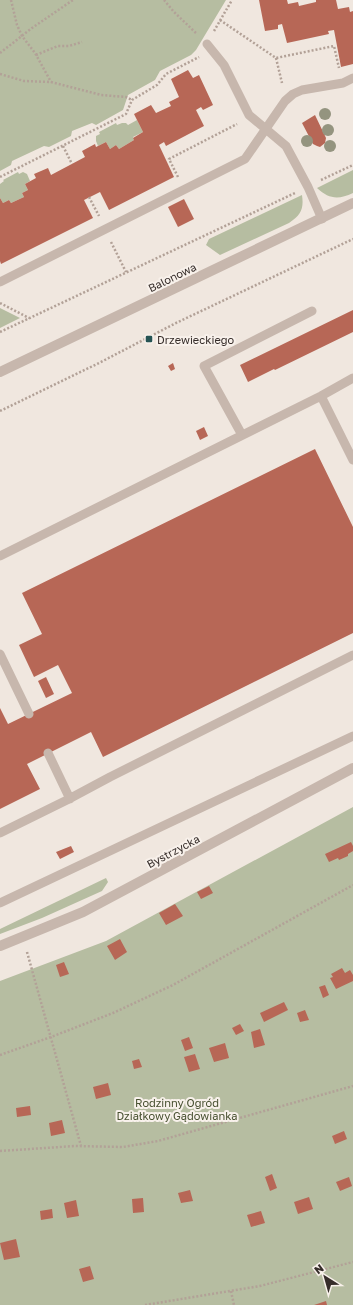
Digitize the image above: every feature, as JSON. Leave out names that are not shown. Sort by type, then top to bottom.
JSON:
[{"type":"street","name":"Balonowa","points":[[0,372],[353,203]]},
{"type":"street","name":"Bystrzycka","points":[[0,946],[84,912],[353,768]]},
{"type":"lane","points":[[210,47],[224,65],[251,117],[286,146],[308,187],[322,219]]},
{"type":"lane","points":[[0,282],[245,159],[286,100],[293,94],[302,90],[343,83],[353,78]]},
{"type":"lane","points":[[242,435],[204,366],[312,311]]},
{"type":"lane","points":[[0,556],[321,396],[353,378]]},
{"type":"lane","points":[[321,396],[353,460]]},
{"type":"lane","points":[[0,654],[29,714]]},
{"type":"lane","points":[[0,833],[70,799],[110,776],[353,655]]},
{"type":"lane","points":[[0,903],[353,736]]},
{"type":"lane","points":[[48,753],[70,799]]},
{"type":"path","points":[[11,0],[17,25],[22,36],[36,55],[51,82]]},
{"type":"path","points":[[0,53],[73,0]]},
{"type":"path","points":[[164,0],[174,12],[210,47]]},
{"type":"path","points":[[0,178],[126,114],[132,100],[157,85],[166,74],[210,47],[220,20],[232,0]]},
{"type":"path","points":[[220,20],[276,58],[286,100]]},
{"type":"path","points":[[36,55],[58,46],[69,46],[82,42]]},
{"type":"path","points":[[276,58],[334,46],[343,83]]},
{"type":"path","points":[[0,74],[24,82],[51,82],[101,95],[132,100]]},
{"type":"path","points":[[184,190],[168,158],[251,117]]},
{"type":"path","points":[[63,146],[72,164]]},
{"type":"path","points":[[0,332],[353,165]]},
{"type":"path","points":[[0,410],[99,363],[176,323],[353,239]]},
{"type":"path","points":[[119,258],[126,272]]},
{"type":"path","points":[[0,303],[29,318]]},
{"type":"path","points":[[0,1055],[113,1013],[173,985],[353,885]]},
{"type":"path","points":[[22,938],[81,1146]]},
{"type":"path","points":[[0,1151],[81,1146],[123,1147],[158,1141],[353,1086]]},
{"type":"path","points":[[145,1305],[260,1286],[353,1262]]},
{"type":"path","points":[[231,1291],[234,1305]]},
{"type":"green space","points":[[0,0],[226,0],[196,50],[191,55],[160,71],[155,80],[128,95],[123,110],[96,125],[92,123],[72,131],[71,136],[49,147],[44,146],[12,161],[11,165],[0,171]]},
{"type":"green space","points":[[137,120],[143,132],[133,137],[134,140],[119,149],[116,145],[110,149],[106,142],[98,146],[96,136],[100,134],[99,132],[116,123],[117,125],[126,123],[128,125]]},
{"type":"green space","points":[[353,170],[353,193],[343,197],[334,197],[321,192],[317,188]]},
{"type":"green space","points":[[18,172],[19,174],[23,172],[27,174],[30,181],[25,184],[28,190],[22,193],[24,197],[11,203],[9,200],[3,203],[0,198],[0,184],[4,181],[3,180]]},
{"type":"green space","points":[[302,195],[301,211],[289,223],[220,255],[206,245],[209,239]]},
{"type":"green space","points":[[0,308],[20,318],[0,328]]},
{"type":"green space","name":"Rodzinny Ogród Działkowy Gądowianka","points":[[353,807],[353,1305],[0,1305],[0,981],[106,941]]},
{"type":"green space","points":[[106,878],[108,882],[102,891],[42,918],[0,934],[0,929]]},
{"type":"building","points":[[259,0],[287,0],[288,4],[298,2],[299,6],[316,2],[316,0],[336,0],[338,9],[349,7],[350,12],[353,11],[353,64],[341,67],[334,30],[328,31],[329,34],[287,43],[282,24],[278,25],[278,29],[265,31]]},
{"type":"building","points":[[188,70],[193,78],[199,75],[213,105],[203,110],[201,107],[196,110],[204,126],[166,146],[164,142],[159,145],[174,177],[109,210],[100,192],[84,200],[93,218],[1,264],[0,198],[3,203],[9,200],[11,203],[24,197],[22,193],[28,190],[25,184],[36,178],[34,174],[48,168],[51,175],[85,157],[82,151],[95,144],[96,147],[106,142],[110,149],[116,145],[119,149],[134,140],[133,138],[143,132],[134,114],[151,105],[156,113],[171,106],[169,102],[179,97],[171,79]]},
{"type":"building","points":[[315,115],[326,138],[325,143],[320,147],[313,144],[302,123]]},
{"type":"building","points":[[184,199],[194,219],[178,227],[168,207]]},
{"type":"building","points":[[353,310],[353,332],[248,382],[240,365]]},
{"type":"building","points":[[173,363],[175,369],[171,371],[168,366]]},
{"type":"building","points":[[204,427],[208,436],[200,440],[196,431]]},
{"type":"building","points":[[315,449],[353,527],[353,633],[103,757],[91,732],[27,764],[40,789],[0,809],[0,708],[8,724],[72,693],[58,665],[34,677],[19,645],[42,634],[22,593]]},
{"type":"building","points":[[46,677],[54,694],[46,698],[38,681]]},
{"type":"building","points":[[351,842],[353,851],[348,854],[348,856],[329,862],[325,854]]},
{"type":"building","points":[[71,846],[74,852],[60,859],[56,852]]},
{"type":"building","points":[[209,886],[213,893],[201,899],[197,892]]},
{"type":"building","points":[[175,904],[183,916],[166,925],[159,913]]},
{"type":"building","points":[[120,939],[127,952],[115,960],[107,946]]},
{"type":"building","points":[[64,962],[69,974],[60,977],[56,965]]},
{"type":"building","points":[[342,968],[345,973],[350,970],[353,975],[353,981],[336,989],[330,978],[333,977],[331,974]]},
{"type":"building","points":[[325,985],[329,995],[323,998],[319,987]]},
{"type":"building","points":[[284,1002],[288,1010],[264,1022],[260,1013]]},
{"type":"building","points":[[305,1010],[309,1020],[300,1022],[297,1013]]},
{"type":"building","points":[[240,1024],[244,1031],[236,1035],[232,1028]]},
{"type":"building","points":[[260,1029],[265,1045],[254,1048],[251,1032]]},
{"type":"building","points":[[189,1037],[193,1048],[185,1051],[181,1040]]},
{"type":"building","points":[[225,1043],[229,1058],[214,1062],[209,1048]]},
{"type":"building","points":[[195,1054],[200,1069],[189,1072],[184,1057]]},
{"type":"building","points":[[139,1059],[142,1067],[134,1069],[132,1061]]},
{"type":"building","points":[[108,1083],[111,1095],[96,1099],[93,1087]]},
{"type":"building","points":[[30,1106],[31,1115],[17,1117],[16,1108]]},
{"type":"building","points":[[62,1120],[65,1133],[51,1136],[49,1123]]},
{"type":"building","points":[[344,1131],[347,1139],[335,1144],[332,1136]]},
{"type":"building","points":[[272,1174],[277,1188],[270,1191],[265,1177]]},
{"type":"building","points":[[349,1177],[352,1186],[340,1191],[336,1182]]},
{"type":"building","points":[[190,1190],[193,1201],[181,1203],[178,1193]]},
{"type":"building","points":[[309,1197],[313,1209],[298,1214],[294,1202]]},
{"type":"building","points":[[143,1198],[144,1212],[133,1213],[132,1199]]},
{"type":"building","points":[[76,1200],[79,1216],[67,1218],[64,1203]]},
{"type":"building","points":[[52,1209],[53,1218],[41,1220],[40,1211]]},
{"type":"building","points":[[261,1211],[265,1223],[251,1227],[247,1215]]},
{"type":"building","points":[[16,1239],[20,1257],[4,1260],[0,1243]]},
{"type":"building","points":[[90,1266],[94,1279],[83,1282],[79,1269]]},
{"type":"building","points":[[326,1301],[327,1305],[314,1305]]},
{"type":"place","name":"Drzewieckiego","points":[[149,339]]}]
